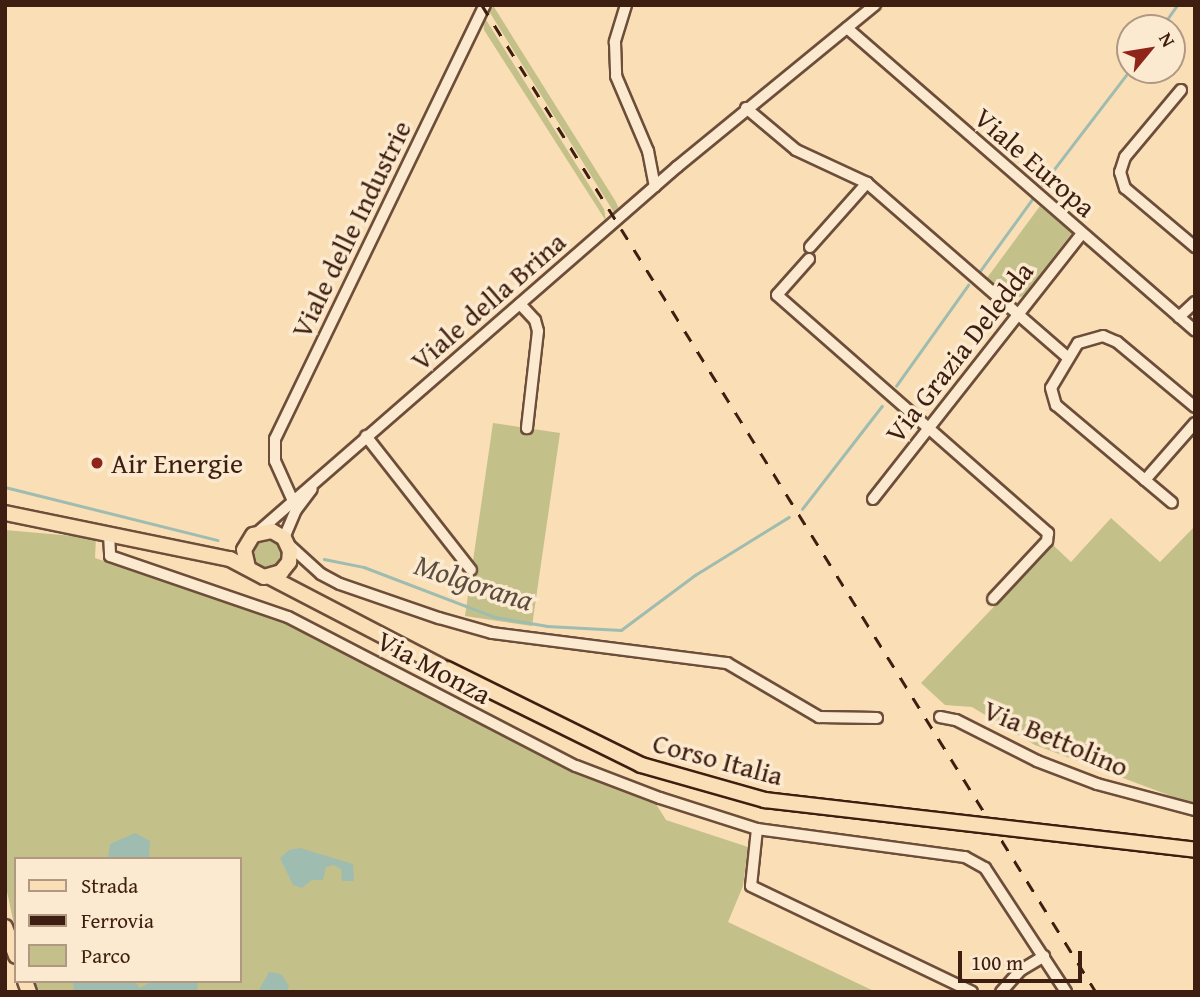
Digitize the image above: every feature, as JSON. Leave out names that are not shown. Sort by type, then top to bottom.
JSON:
[{"type":"main road","points":[[5,513],[204,556],[230,559],[270,577],[287,565]]},
{"type":"main road","points":[[204,556],[272,531],[286,542],[287,565],[312,595]]},
{"type":"main road","points":[[248,568],[244,556],[253,536]]},
{"type":"main road","name":"Corso Italia","points":[[270,577],[312,595],[447,669],[641,765],[765,800],[1195,850]]},
{"type":"main road","points":[[5,927],[14,951]]},
{"type":"street","name":"Viale delle Industrie","points":[[294,505],[272,449],[275,439],[485,5]]},
{"type":"street","points":[[626,5],[615,42],[616,76],[648,151],[655,186]]},
{"type":"street","points":[[875,5],[746,108],[796,150],[867,183],[1067,358]]},
{"type":"street","name":"Viale Europa","points":[[847,28],[1179,317],[1193,326]]},
{"type":"street","points":[[1181,90],[1125,157],[1120,172],[1125,188],[1195,247]]},
{"type":"street","name":"Viale della Brina","points":[[286,542],[294,505],[302,491],[746,108]]},
{"type":"street","points":[[648,151],[660,163],[677,167]]},
{"type":"street","points":[[867,183],[777,295],[1050,536],[993,599]]},
{"type":"street","name":"Via Grazia Deledda","points":[[873,499],[1082,233]]},
{"type":"street","points":[[1179,317],[1195,302]]},
{"type":"street","points":[[520,304],[536,320],[538,331],[527,428]]},
{"type":"street","points":[[1172,503],[1056,405],[1051,388],[1078,343],[1103,336],[1117,342],[1195,407]]},
{"type":"street","points":[[1145,480],[1195,424]]},
{"type":"street","points":[[366,436],[471,570]]},
{"type":"street","name":"Viale della Brina","points":[[253,536],[294,505],[328,468]]},
{"type":"street","points":[[282,473],[302,491]]},
{"type":"street","name":"Via Monza","points":[[109,534],[110,556],[288,617],[576,766],[757,829],[965,857],[985,868],[1066,992]]},
{"type":"street","points":[[286,542],[321,574],[340,584],[463,625],[492,633],[727,663],[819,716],[877,718]]},
{"type":"street","points":[[287,565],[306,559]]},
{"type":"street","name":"Via Bettolino","points":[[940,717],[956,720],[1037,761],[1097,784],[1195,810]]},
{"type":"street","points":[[757,829],[751,886],[972,992]]},
{"type":"street","points":[[1001,992],[1020,970],[1044,956]]},
{"type":"green space","points":[[494,7],[620,211],[615,214],[487,8]]},
{"type":"green space","points":[[483,15],[604,209],[606,221],[484,30]]},
{"type":"green space","points":[[1040,206],[1072,233],[1023,296],[1014,299],[987,278]]},
{"type":"green space","points":[[493,423],[560,433],[532,626],[465,616]]},
{"type":"green space","points":[[1111,518],[1160,562],[1195,526],[1195,805],[1035,745],[972,707],[945,705],[921,683],[1053,545],[1071,562]]},
{"type":"green space","points":[[5,530],[96,538],[95,558],[289,624],[575,772],[656,804],[666,820],[748,847],[743,886],[728,922],[876,992],[37,992],[34,983],[242,983],[242,857],[14,857],[14,925],[5,882]]},
{"type":"green space","points":[[267,537],[279,542],[284,554],[279,566],[267,571],[255,566],[250,554],[255,542]]},
{"type":"shaded area","points":[[135,833],[150,841],[149,857],[108,857],[110,844]]},
{"type":"shaded area","points":[[300,848],[353,864],[354,881],[342,881],[341,869],[334,865],[326,867],[323,880],[312,880],[302,888],[293,885],[280,858],[289,850]]},
{"type":"shaded area","points":[[269,972],[281,974],[289,986],[287,992],[258,992]]},
{"type":"shaded area","points":[[73,983],[136,983],[140,988],[149,983],[198,983],[197,992],[74,992]]},
{"type":"waterway","name":"Molgorana","points":[[1171,14],[1177,5]]},
{"type":"waterway","name":"Molgorana","points":[[1042,185],[1119,84]]},
{"type":"waterway","name":"Molgorana","points":[[980,271],[1033,198]]},
{"type":"waterway","name":"Molgorana","points":[[896,386],[968,285]]},
{"type":"waterway","name":"Molgorana","points":[[802,509],[882,406]]},
{"type":"waterway","name":"Molgorana","points":[[5,487],[218,540]]},
{"type":"waterway","name":"Molgorana","points":[[324,559],[364,567],[495,617],[547,626],[621,630],[695,575],[789,517]]},
{"type":"railway","points":[[482,5],[1096,992]]},
{"type":"place","name":"Air Energie","points":[[97,463]]}]
